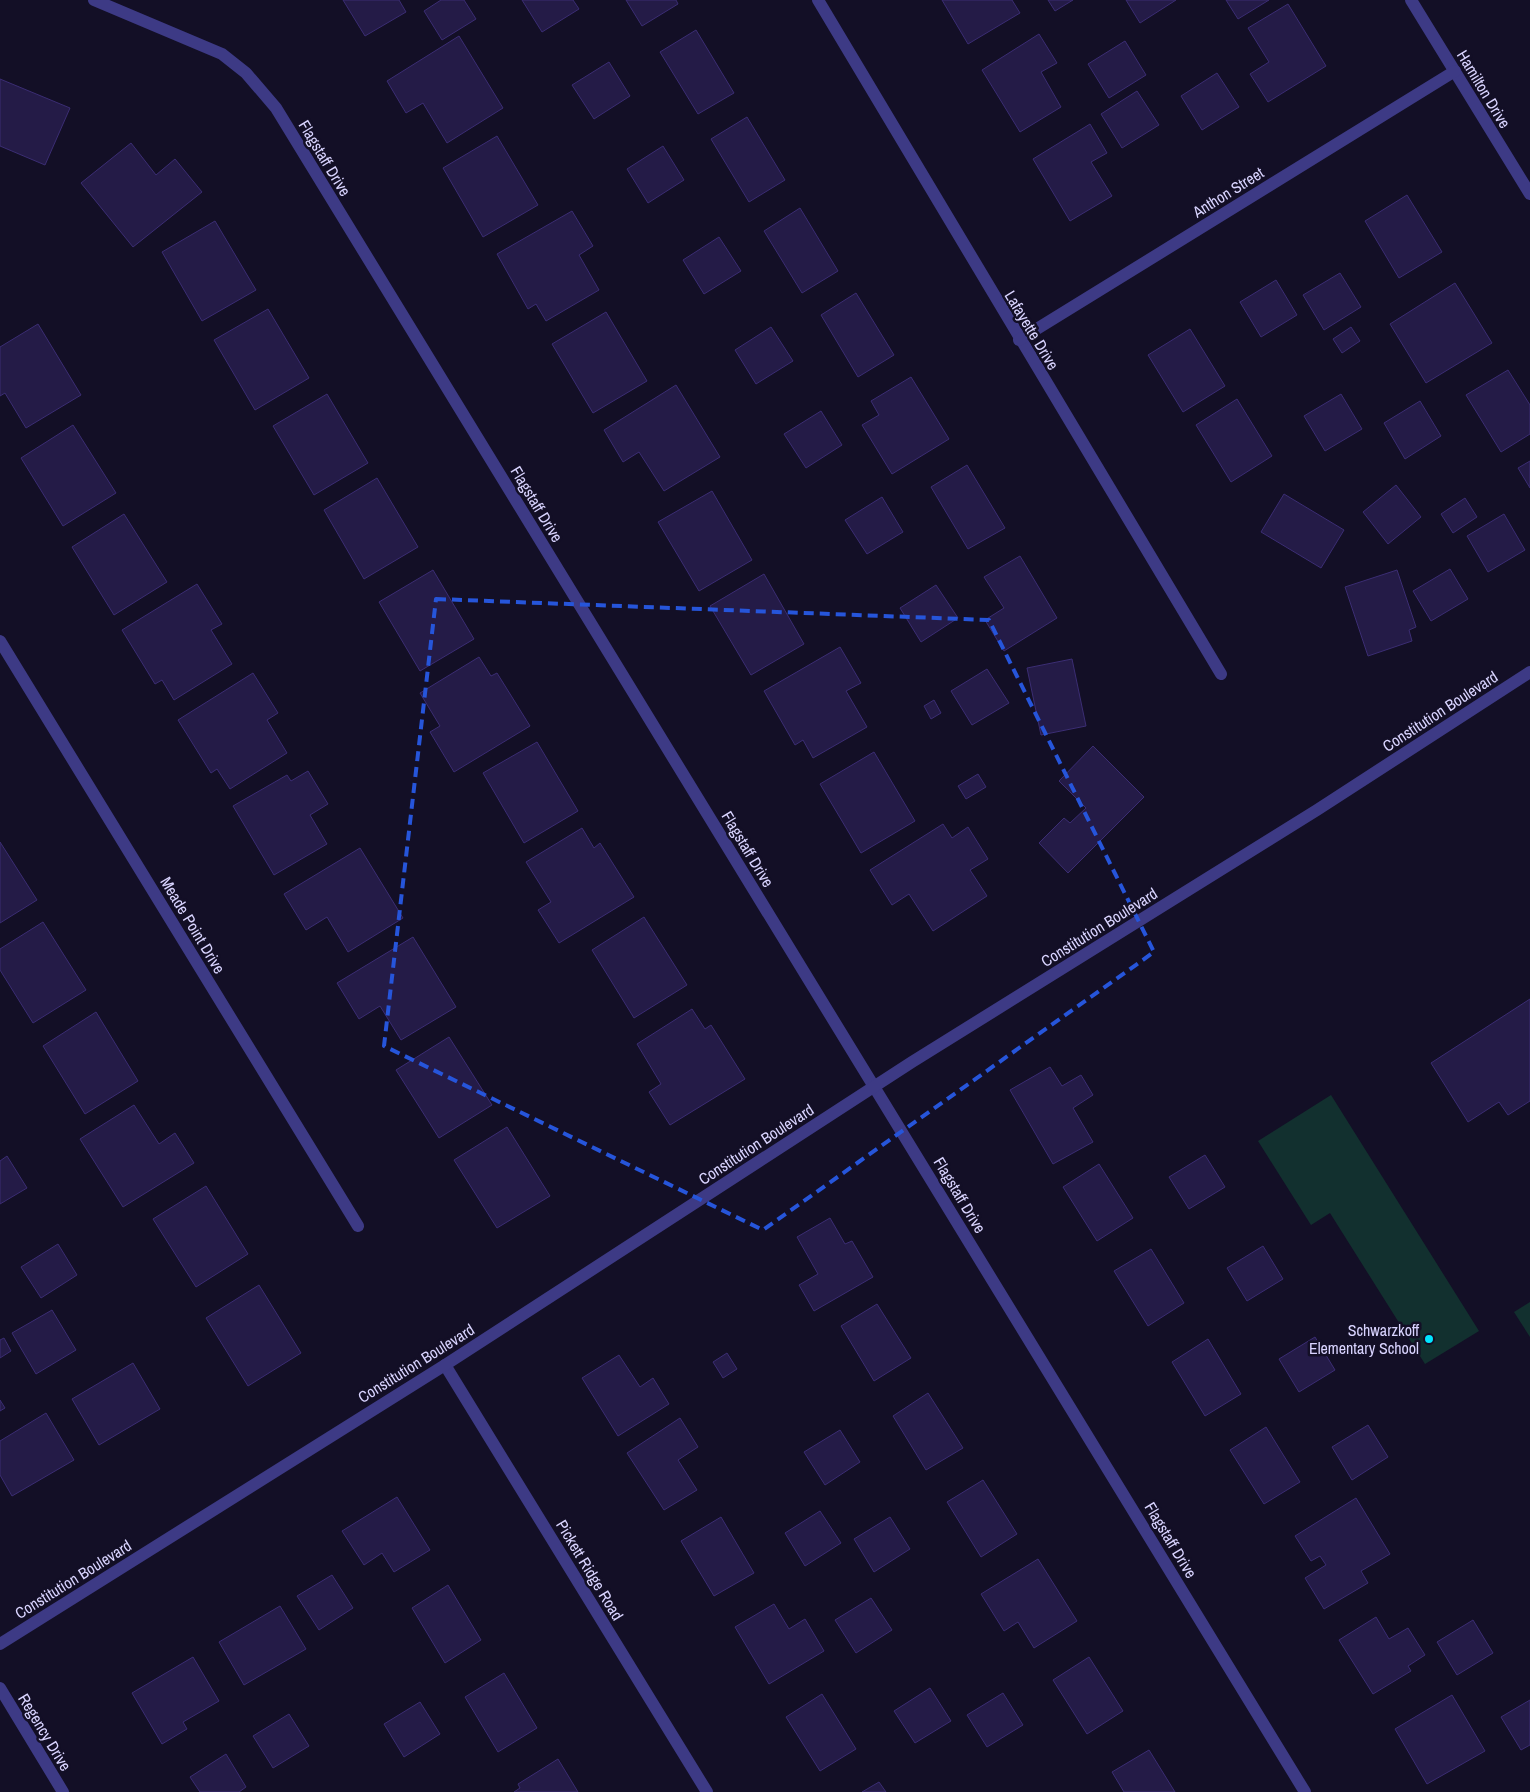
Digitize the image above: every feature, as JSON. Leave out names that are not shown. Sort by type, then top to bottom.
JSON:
[{"type":"street","name":"Flagstaff Drive","points":[[94,0],[222,54],[246,73],[276,108],[1305,1792]]},
{"type":"street","name":"Lafayette Drive","points":[[818,0],[1019,340],[1221,674]]},
{"type":"street","name":"Hamilton Drive","points":[[1411,0],[1530,194]]},
{"type":"street","name":"Anthon Street","points":[[1019,340],[1454,71]]},
{"type":"street","name":"Meade Point Drive","points":[[0,641],[358,1226]]},
{"type":"street","name":"Constitution Boulevard","points":[[0,1644],[445,1365],[875,1087],[1317,810],[1530,672]]},
{"type":"street","name":"Pickett Ridge Road","points":[[445,1365],[707,1792]]},
{"type":"street","name":"Regency Drive","points":[[0,1688],[63,1792]]},
{"type":"highlighted area","points":[[436,599],[989,620],[1154,952],[763,1230],[384,1046]]},
{"type":"green space","points":[[1331,1095],[1479,1331],[1425,1364],[1330,1213],[1311,1225],[1258,1141]]},
{"type":"green space","points":[[1530,1302],[1530,1337],[1514,1312]]},
{"type":"building","points":[[343,0],[399,0],[406,12],[365,36]]},
{"type":"building","points":[[441,0],[464,0],[476,19],[442,40],[424,11]]},
{"type":"building","points":[[522,0],[573,0],[579,9],[542,32]]},
{"type":"building","points":[[626,0],[676,0],[678,4],[642,26]]},
{"type":"building","points":[[942,0],[1012,0],[1020,13],[968,44]]},
{"type":"building","points":[[1048,0],[1073,0],[1055,11]]},
{"type":"building","points":[[1126,0],[1176,0],[1140,23]]},
{"type":"building","points":[[1226,0],[1269,0],[1238,19]]},
{"type":"building","points":[[1288,4],[1326,66],[1268,102],[1250,74],[1269,62],[1248,28]]},
{"type":"building","points":[[696,30],[734,93],[698,114],[660,52]]},
{"type":"building","points":[[1039,34],[1057,63],[1041,72],[1061,107],[1020,132],[982,70]]},
{"type":"building","points":[[459,36],[503,108],[447,143],[423,103],[406,113],[387,81]]},
{"type":"building","points":[[1125,41],[1146,75],[1109,98],[1088,64]]},
{"type":"building","points":[[609,62],[630,96],[594,119],[572,85]]},
{"type":"building","points":[[1217,73],[1239,107],[1202,130],[1181,96]]},
{"type":"building","points":[[0,79],[70,108],[45,165],[0,146]]},
{"type":"building","points":[[1137,91],[1159,125],[1122,148],[1101,114]]},
{"type":"building","points":[[747,117],[785,180],[749,202],[711,139]]},
{"type":"building","points":[[1090,124],[1107,153],[1091,162],[1112,196],[1070,221],[1033,159]]},
{"type":"building","points":[[497,136],[538,205],[483,237],[443,168]]},
{"type":"building","points":[[131,143],[156,175],[175,159],[202,192],[133,247],[81,183]]},
{"type":"building","points":[[663,146],[684,180],[648,203],[627,169]]},
{"type":"building","points":[[1407,195],[1442,252],[1399,278],[1365,221]]},
{"type":"building","points":[[800,208],[838,271],[802,293],[764,231]]},
{"type":"building","points":[[572,211],[593,246],[579,255],[599,290],[546,321],[536,304],[528,309],[497,254]]},
{"type":"building","points":[[215,221],[256,290],[202,321],[162,252]]},
{"type":"building","points":[[719,237],[741,271],[704,294],[683,260]]},
{"type":"building","points":[[1340,273],[1361,307],[1324,330],[1303,295]]},
{"type":"building","points":[[1276,280],[1297,315],[1261,337],[1240,302]]},
{"type":"building","points":[[1455,283],[1492,343],[1426,383],[1390,324]]},
{"type":"building","points":[[856,293],[894,355],[858,377],[821,315]]},
{"type":"building","points":[[268,309],[309,378],[255,410],[214,340]]},
{"type":"building","points":[[606,312],[647,381],[593,413],[552,344]]},
{"type":"building","points":[[38,324],[81,395],[26,428],[5,393],[0,396],[0,347]]},
{"type":"building","points":[[771,327],[793,361],[756,384],[735,350]]},
{"type":"building","points":[[1351,327],[1360,341],[1342,353],[1333,339]]},
{"type":"building","points":[[1190,329],[1225,386],[1183,412],[1148,355]]},
{"type":"building","points":[[1508,370],[1530,405],[1530,434],[1501,452],[1466,395]]},
{"type":"building","points":[[911,377],[949,439],[892,474],[862,425],[879,415],[871,401]]},
{"type":"building","points":[[676,385],[720,457],[664,491],[639,452],[623,462],[604,430]]},
{"type":"building","points":[[327,394],[368,463],[314,495],[273,426]]},
{"type":"building","points":[[1341,394],[1362,429],[1325,451],[1304,416]]},
{"type":"building","points":[[1237,399],[1272,456],[1231,482],[1196,425]]},
{"type":"building","points":[[1420,401],[1441,436],[1405,459],[1384,423]]},
{"type":"building","points":[[821,411],[842,445],[806,468],[784,434]]},
{"type":"building","points":[[73,425],[116,493],[63,526],[21,458]]},
{"type":"building","points":[[1530,461],[1530,488],[1518,468]]},
{"type":"building","points":[[967,465],[1005,528],[968,549],[931,487]]},
{"type":"building","points":[[377,478],[418,547],[364,579],[324,510]]},
{"type":"building","points":[[1396,485],[1421,517],[1388,544],[1363,512]]},
{"type":"building","points":[[712,491],[752,560],[699,591],[658,522]]},
{"type":"building","points":[[1284,494],[1344,530],[1321,568],[1261,532]]},
{"type":"building","points":[[882,497],[903,532],[867,554],[845,520]]},
{"type":"building","points":[[1465,498],[1477,517],[1453,533],[1441,514]]},
{"type":"building","points":[[124,514],[167,582],[114,615],[72,547]]},
{"type":"building","points":[[1504,514],[1525,550],[1488,572],[1467,536]]},
{"type":"building","points":[[1020,556],[1057,618],[1004,651],[985,620],[1004,608],[984,577]]},
{"type":"building","points":[[1450,569],[1468,599],[1431,621],[1413,591]]},
{"type":"building","points":[[433,570],[474,639],[420,671],[379,602]]},
{"type":"building","points":[[1397,570],[1416,627],[1409,630],[1412,641],[1368,656],[1345,587]]},
{"type":"building","points":[[764,574],[804,644],[751,675],[710,606]]},
{"type":"building","points":[[197,584],[222,624],[211,630],[232,664],[174,700],[162,680],[155,684],[122,630]]},
{"type":"building","points":[[936,585],[958,618],[921,642],[900,608]]},
{"type":"building","points":[[840,647],[861,683],[846,691],[867,727],[813,758],[803,740],[795,745],[764,691]]},
{"type":"building","points":[[479,657],[491,676],[497,673],[530,726],[454,772],[430,732],[440,726],[420,693]]},
{"type":"building","points":[[1072,659],[1086,726],[1041,735],[1027,668]]},
{"type":"building","points":[[987,669],[1009,703],[972,725],[951,691]]},
{"type":"building","points":[[253,673],[278,713],[267,720],[287,753],[230,789],[217,769],[211,773],[178,720]]},
{"type":"building","points":[[934,700],[941,713],[931,719],[924,706]]},
{"type":"building","points":[[537,742],[578,811],[524,843],[483,773]]},
{"type":"building","points":[[1093,746],[1144,797],[1068,873],[1039,843],[1064,818],[1070,823],[1086,808],[1059,781]]},
{"type":"building","points":[[874,752],[915,821],[861,853],[820,784]]},
{"type":"building","points":[[308,771],[328,804],[310,815],[327,844],[274,875],[233,806],[287,775],[291,781]]},
{"type":"building","points":[[978,774],[986,787],[966,799],[958,786]]},
{"type":"building","points":[[943,824],[952,838],[968,827],[988,859],[970,870],[987,896],[933,931],[909,894],[892,905],[870,870]]},
{"type":"building","points":[[582,828],[594,848],[600,843],[634,897],[559,943],[538,910],[551,902],[526,862]]},
{"type":"building","points":[[0,842],[37,900],[0,923]]},
{"type":"building","points":[[360,848],[403,918],[348,952],[327,917],[306,930],[284,894]]},
{"type":"building","points":[[644,917],[687,985],[634,1018],[592,950]]},
{"type":"building","points":[[43,922],[86,990],[33,1023],[0,970],[0,949]]},
{"type":"building","points":[[413,937],[456,1007],[401,1040],[380,1006],[359,1019],[337,983]]},
{"type":"building","points":[[1530,999],[1530,1101],[1508,1115],[1499,1102],[1468,1122],[1431,1063]]},
{"type":"building","points":[[692,1009],[705,1029],[711,1025],[745,1079],[670,1125],[649,1092],[661,1084],[637,1044]]},
{"type":"building","points":[[96,1012],[138,1081],[85,1114],[43,1046]]},
{"type":"building","points":[[449,1037],[492,1105],[439,1138],[396,1070]]},
{"type":"building","points":[[1050,1067],[1062,1086],[1081,1075],[1093,1095],[1073,1108],[1093,1142],[1053,1164],[1010,1090]]},
{"type":"building","points":[[134,1105],[159,1144],[175,1133],[194,1163],[123,1207],[80,1139]]},
{"type":"building","points":[[507,1127],[550,1196],[497,1228],[454,1160]]},
{"type":"building","points":[[1205,1155],[1225,1187],[1189,1209],[1169,1177]]},
{"type":"building","points":[[7,1156],[27,1188],[0,1204],[0,1161]]},
{"type":"building","points":[[1099,1164],[1133,1218],[1097,1241],[1063,1187]]},
{"type":"building","points":[[206,1186],[248,1254],[196,1287],[153,1219]]},
{"type":"building","points":[[830,1218],[845,1244],[852,1241],[873,1277],[814,1311],[799,1285],[818,1274],[797,1237]]},
{"type":"building","points":[[58,1244],[77,1275],[41,1298],[21,1267]]},
{"type":"building","points":[[1263,1246],[1283,1279],[1247,1301],[1227,1268]]},
{"type":"building","points":[[1151,1249],[1184,1303],[1148,1326],[1114,1271]]},
{"type":"building","points":[[259,1285],[301,1353],[248,1386],[206,1318]]},
{"type":"building","points":[[877,1304],[911,1358],[874,1381],[841,1326]]},
{"type":"building","points":[[52,1310],[76,1350],[36,1374],[12,1333]]},
{"type":"building","points":[[1315,1337],[1335,1370],[1299,1392],[1279,1359]]},
{"type":"building","points":[[4,1338],[11,1351],[0,1358],[0,1340]]},
{"type":"building","points":[[1208,1339],[1241,1394],[1205,1416],[1172,1362]]},
{"type":"building","points":[[727,1353],[737,1369],[723,1378],[713,1362]]},
{"type":"building","points":[[619,1355],[640,1387],[653,1378],[669,1404],[618,1436],[582,1378]]},
{"type":"building","points":[[133,1363],[160,1409],[99,1445],[72,1399]]},
{"type":"building","points":[[928,1393],[963,1448],[926,1470],[893,1416]]},
{"type":"building","points":[[0,1400],[5,1408],[0,1411]]},
{"type":"building","points":[[46,1413],[74,1460],[12,1496],[0,1475],[0,1441]]},
{"type":"building","points":[[680,1418],[698,1447],[678,1460],[697,1490],[664,1510],[627,1453]]},
{"type":"building","points":[[1368,1425],[1388,1457],[1352,1480],[1332,1447]]},
{"type":"building","points":[[1266,1427],[1300,1482],[1264,1504],[1230,1450]]},
{"type":"building","points":[[840,1430],[860,1462],[825,1485],[804,1452]]},
{"type":"building","points":[[983,1480],[1017,1534],[981,1557],[947,1502]]},
{"type":"building","points":[[397,1497],[430,1550],[394,1572],[382,1553],[364,1565],[342,1531]]},
{"type":"building","points":[[1356,1498],[1390,1554],[1361,1571],[1368,1583],[1324,1609],[1305,1578],[1326,1565],[1320,1556],[1311,1561],[1295,1536]]},
{"type":"building","points":[[820,1511],[841,1543],[805,1566],[785,1533]]},
{"type":"building","points":[[721,1517],[754,1573],[714,1596],[681,1541]]},
{"type":"building","points":[[890,1517],[910,1549],[874,1572],[854,1539]]},
{"type":"building","points":[[1038,1559],[1077,1621],[1034,1648],[1018,1622],[1004,1631],[981,1594]]},
{"type":"building","points":[[332,1575],[353,1608],[319,1630],[297,1596]]},
{"type":"building","points":[[448,1585],[481,1640],[445,1663],[412,1608]]},
{"type":"building","points":[[871,1598],[892,1630],[856,1653],[835,1620]]},
{"type":"building","points":[[774,1604],[789,1629],[805,1619],[824,1651],[769,1684],[735,1627]]},
{"type":"building","points":[[280,1606],[306,1649],[244,1685],[219,1642]]},
{"type":"building","points":[[1376,1617],[1389,1639],[1408,1628],[1425,1655],[1408,1666],[1411,1671],[1373,1694],[1339,1640]]},
{"type":"building","points":[[1473,1620],[1493,1653],[1457,1675],[1437,1642]]},
{"type":"building","points":[[193,1657],[219,1701],[183,1722],[187,1729],[162,1744],[132,1693]]},
{"type":"building","points":[[1089,1657],[1123,1711],[1087,1734],[1053,1680]]},
{"type":"building","points":[[504,1673],[537,1728],[498,1752],[465,1697]]},
{"type":"building","points":[[930,1688],[951,1721],[915,1743],[894,1711]]},
{"type":"building","points":[[1003,1693],[1023,1725],[987,1747],[967,1715]]},
{"type":"building","points":[[822,1694],[856,1749],[820,1771],[786,1717]]},
{"type":"building","points":[[1452,1695],[1485,1751],[1427,1784],[1395,1729]]},
{"type":"building","points":[[1530,1700],[1530,1745],[1521,1750],[1501,1717]]},
{"type":"building","points":[[420,1702],[440,1734],[404,1757],[384,1724]]},
{"type":"building","points":[[289,1714],[309,1746],[273,1768],[253,1736]]},
{"type":"building","points":[[1149,1750],[1175,1792],[1124,1792],[1112,1772]]},
{"type":"building","points":[[226,1754],[246,1787],[239,1792],[200,1792],[190,1777]]},
{"type":"building","points":[[558,1759],[578,1792],[514,1792],[520,1788],[518,1784]]},
{"type":"building","points":[[879,1782],[886,1792],[862,1792]]},
{"type":"place","name":"Schwarzkoff Elementary School","points":[[1429,1339]]}]
